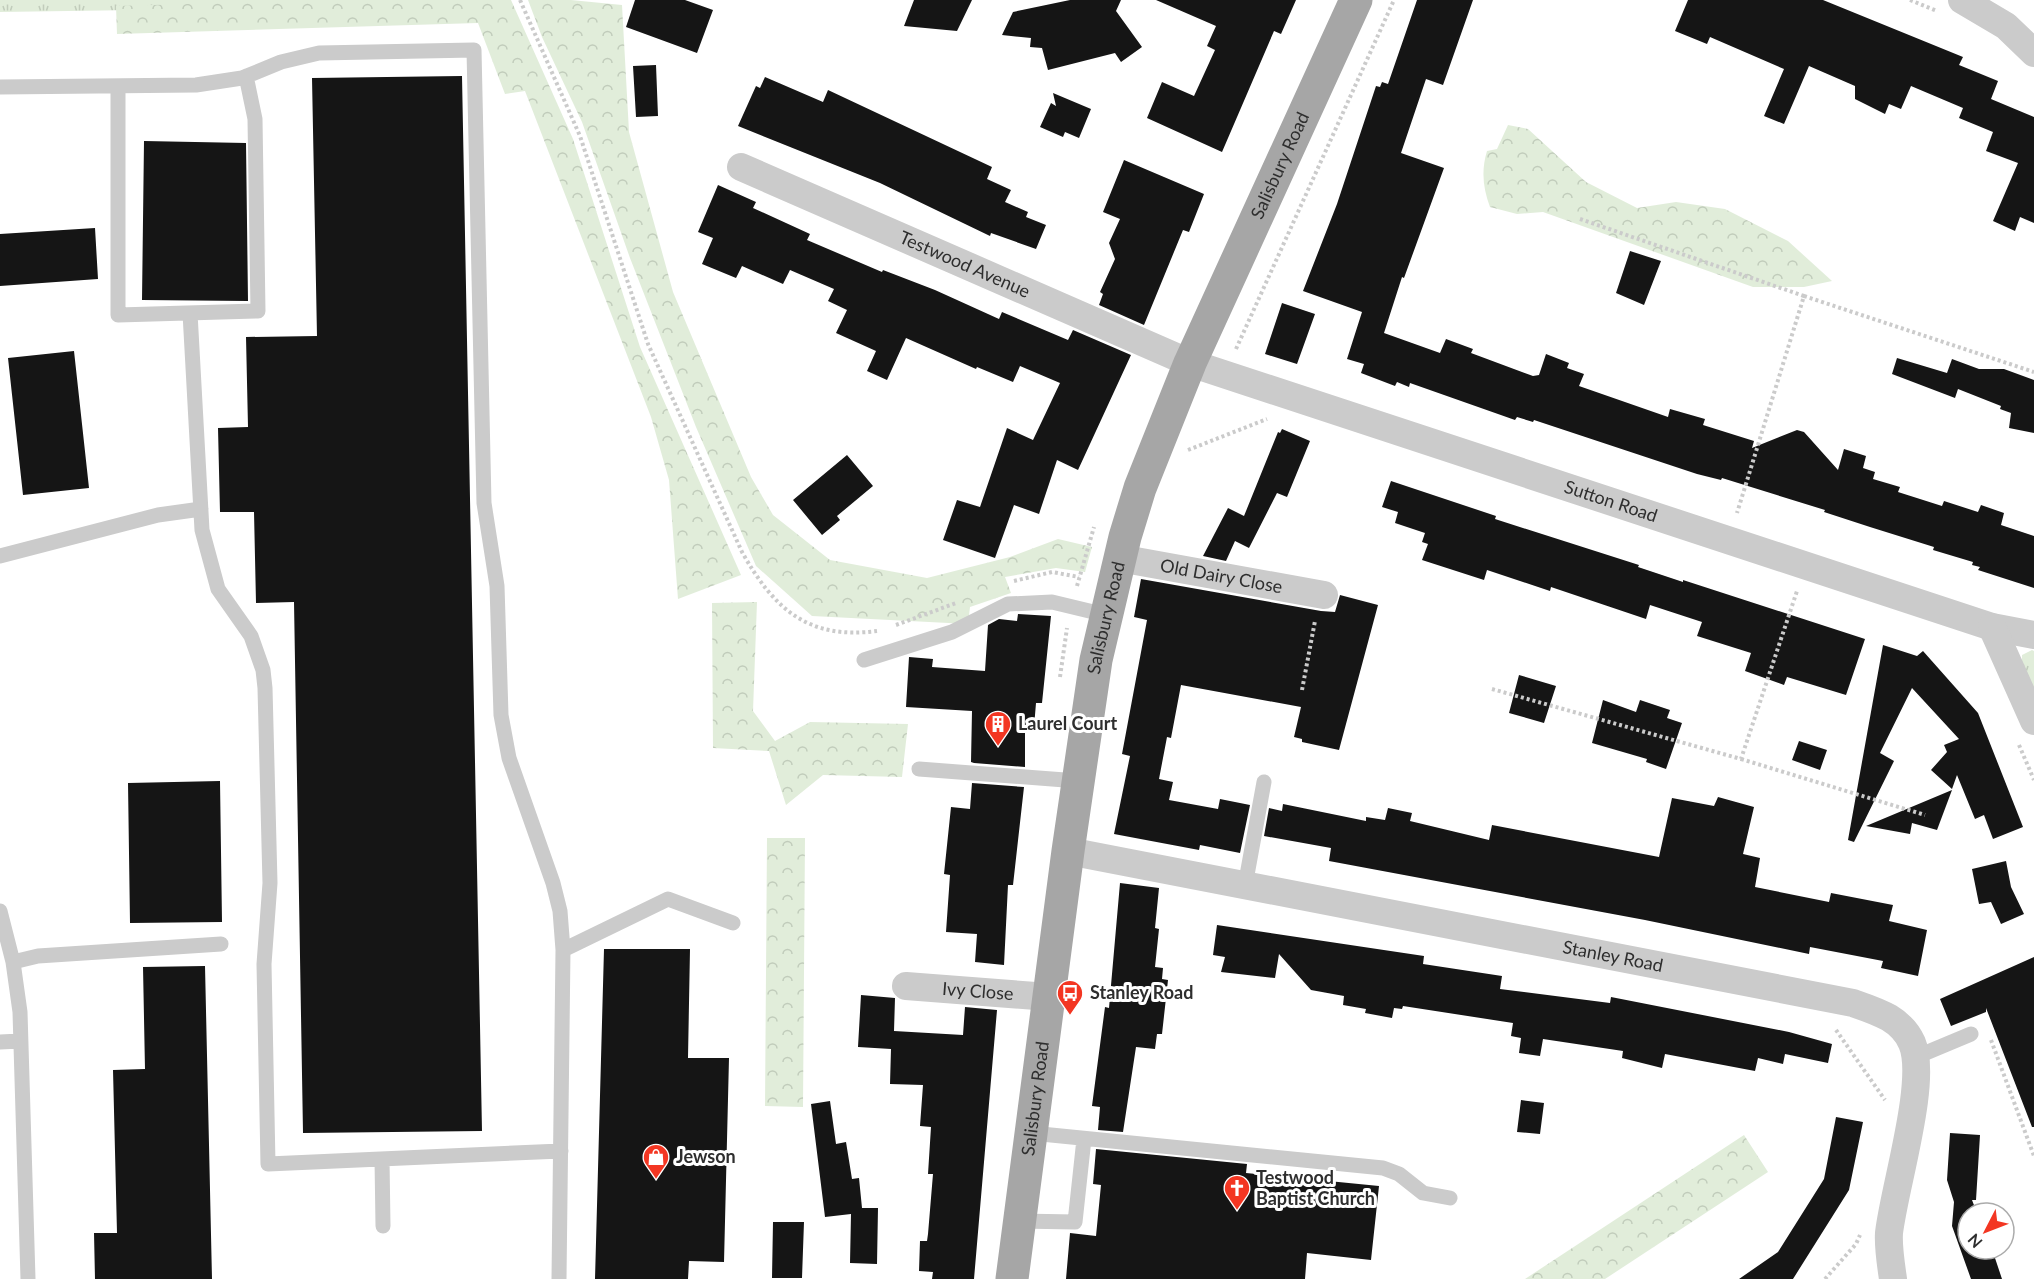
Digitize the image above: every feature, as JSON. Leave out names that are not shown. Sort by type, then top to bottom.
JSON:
[{"type":"main road","name":"Salisbury Road","points":[[1012,1279],[1078,782],[1106,615],[1116,570],[1140,488],[1190,363],[1356,0]]},
{"type":"street","points":[[1962,0],[2006,26],[2034,54]]},
{"type":"street","name":"Testwood Avenue","points":[[741,167],[1190,363]]},
{"type":"street","name":"Sutton Road","points":[[1190,363],[1992,627],[2034,635]]},
{"type":"street","name":"Old Dairy Close","points":[[1116,570],[1322,594]]},
{"type":"street","points":[[1992,627],[2025,730]]},
{"type":"street","name":"Stanley Road","points":[[1068,851],[1836,1000],[1883,1013],[1900,1026],[1912,1042],[1916,1057],[1917,1084],[1889,1236],[1887,1278]]},
{"type":"street","name":"Ivy Close","points":[[906,986],[1049,997]]},
{"type":"lane","points":[[0,87],[196,85],[246,76],[281,62],[319,53],[474,50],[484,503],[497,586],[501,715],[509,758],[558,902],[563,950],[559,1279]]},
{"type":"lane","points":[[118,86],[118,315],[258,311],[255,119],[246,76]]},
{"type":"lane","points":[[190,313],[202,530],[215,582],[251,636],[263,670],[265,688],[270,883],[264,964],[268,1164],[561,1150]]},
{"type":"lane","points":[[0,556],[158,515],[201,509]]},
{"type":"lane","points":[[864,660],[952,632],[1008,604],[1052,602],[1106,615]]},
{"type":"lane","points":[[919,769],[1078,782]]},
{"type":"lane","points":[[1245,886],[1264,782]]},
{"type":"lane","points":[[563,950],[668,899],[733,923]]},
{"type":"lane","points":[[0,911],[3,932],[13,962],[20,1041],[28,1279]]},
{"type":"lane","points":[[13,962],[38,956],[221,944]]},
{"type":"lane","points":[[1916,1057],[1971,1034]]},
{"type":"lane","points":[[0,1042],[20,1041]]},
{"type":"lane","points":[[1031,1133],[1383,1168],[1399,1174],[1423,1193],[1450,1198]]},
{"type":"lane","points":[[1019,1221],[1075,1222],[1084,1139]]},
{"type":"lane","points":[[382,1159],[384,1226]]},
{"type":"path","points":[[520,0],[580,136],[648,344],[721,510],[759,582],[781,607],[804,622],[836,632],[876,632],[960,602]]},
{"type":"path","points":[[1224,375],[1394,0]]},
{"type":"path","points":[[1580,219],[2034,372]]},
{"type":"path","points":[[1729,540],[1804,296]]},
{"type":"path","points":[[1186,443],[1181,453],[1274,417]]},
{"type":"path","points":[[1741,759],[1806,565]]},
{"type":"path","points":[[1009,583],[1029,575],[1052,572],[1116,570]]},
{"type":"path","points":[[1302,690],[1322,594]]},
{"type":"path","points":[[1492,688],[1741,759],[1925,815]]},
{"type":"path","points":[[2025,730],[2034,780]]},
{"type":"path","points":[[1836,1000],[1831,1022],[1887,1103]]},
{"type":"path","points":[[1989,1034],[2034,1156]]},
{"type":"path","points":[[1826,1279],[1856,1244],[1864,1226]]},
{"type":"green space","points":[[0,0],[473,0],[475,5],[0,12]]},
{"type":"green space","points":[[339,0],[511,0],[573,139],[640,347],[741,575],[678,599],[669,480],[651,417],[525,91],[505,94],[478,23],[117,34],[116,6]]},
{"type":"green space","points":[[528,0],[571,0],[622,5],[629,132],[673,292],[751,477],[773,515],[830,560],[927,578],[1010,557],[1058,539],[1092,547],[1085,572],[1056,568],[1005,577],[1011,593],[970,607],[968,624],[812,616],[756,566],[696,427],[630,258],[582,122],[542,37]]},
{"type":"green space","points":[[1508,125],[1528,129],[1586,182],[1637,208],[1676,202],[1725,209],[1788,241],[1832,281],[1804,287],[1753,287],[1543,212],[1517,214],[1490,207],[1484,179],[1485,158],[1487,151],[1497,149]]},
{"type":"green space","points":[[757,602],[753,711],[775,741],[810,722],[908,724],[902,777],[823,775],[786,805],[769,751],[713,748],[712,603]]},
{"type":"green space","points":[[2034,651],[2034,691],[2022,666],[2022,655]]},
{"type":"green space","points":[[767,838],[805,838],[803,1107],[765,1106]]},
{"type":"green space","points":[[1744,1135],[1768,1172],[1605,1279],[1525,1279]]},
{"type":"building","points":[[635,0],[685,0],[713,10],[697,53],[626,27]]},
{"type":"building","points":[[914,0],[972,0],[957,31],[904,26]]},
{"type":"building","points":[[1070,0],[1121,0],[1116,11],[1142,47],[1121,62],[1115,53],[1048,70],[1042,48],[1030,47],[1031,38],[1002,35],[1013,12]]},
{"type":"building","points":[[1156,0],[1296,0],[1281,34],[1274,31],[1222,152],[1147,118],[1162,82],[1194,96],[1215,50],[1207,46],[1216,26]]},
{"type":"building","points":[[1417,0],[1473,0],[1443,85],[1426,79],[1401,153],[1444,168],[1404,278],[1402,277],[1384,333],[1440,353],[1446,339],[1473,349],[1471,353],[1533,376],[1539,375],[1546,354],[1569,363],[1567,368],[1584,374],[1579,386],[1668,417],[1670,409],[1705,419],[1703,425],[1754,441],[1752,448],[1797,430],[1804,432],[1838,470],[1844,449],[1866,456],[1863,468],[1875,472],[1873,479],[1900,487],[1898,492],[1942,506],[1944,501],[1978,512],[1981,505],[2004,513],[2001,525],[2034,536],[2034,588],[1978,570],[1980,567],[1972,565],[1973,562],[1933,550],[1934,547],[1824,512],[1825,510],[1722,478],[1721,480],[1697,474],[1534,420],[1533,422],[1517,417],[1515,420],[1410,383],[1409,387],[1397,382],[1395,386],[1361,373],[1364,364],[1347,359],[1362,312],[1303,291],[1337,204],[1376,86],[1380,87],[1382,82],[1388,84]]},
{"type":"building","points":[[1688,0],[1823,0],[1963,57],[1959,65],[1998,81],[1991,99],[2034,117],[2034,223],[2020,217],[2015,231],[1993,221],[2018,163],[1986,151],[1993,132],[1959,118],[1963,108],[1911,86],[1901,109],[1889,104],[1885,114],[1855,99],[1855,86],[1809,66],[1784,124],[1764,116],[1784,69],[1710,37],[1707,44],[1675,31]]},
{"type":"building","points":[[656,65],[658,116],[636,117],[633,66]]},
{"type":"building","points":[[462,76],[482,1131],[303,1133],[294,602],[256,603],[254,512],[220,512],[218,428],[248,427],[246,337],[317,336],[312,78]]},
{"type":"building","points":[[765,77],[823,102],[828,90],[992,167],[987,179],[1011,190],[1005,202],[1028,212],[1026,217],[1046,225],[1036,249],[991,233],[990,236],[880,183],[738,126],[756,86],[760,88]]},
{"type":"building","points":[[1053,93],[1091,109],[1079,138],[1065,132],[1063,137],[1040,127],[1051,103],[1056,106]]},
{"type":"building","points":[[144,141],[246,143],[248,301],[142,300]]},
{"type":"building","points":[[1124,160],[1204,194],[1189,232],[1183,230],[1144,325],[1099,305],[1103,294],[1100,292],[1115,259],[1109,243],[1120,219],[1103,212]]},
{"type":"building","points":[[718,185],[756,202],[753,208],[810,234],[807,240],[882,272],[883,270],[935,290],[999,319],[1002,312],[1068,340],[1073,330],[1131,355],[1078,470],[1057,460],[1039,514],[1014,505],[995,558],[943,540],[957,500],[980,507],[1007,428],[1033,440],[1060,383],[1020,366],[1013,382],[977,367],[976,369],[906,338],[887,380],[867,371],[876,351],[836,333],[847,310],[828,301],[834,289],[790,270],[783,284],[742,266],[736,278],[702,264],[713,238],[698,232]]},
{"type":"building","points":[[95,228],[98,279],[0,286],[0,234]]},
{"type":"building","points":[[1630,251],[1661,261],[1644,305],[1616,293]]},
{"type":"building","points":[[1282,303],[1315,314],[1297,364],[1265,354]]},
{"type":"building","points":[[74,351],[89,488],[23,495],[8,358]]},
{"type":"building","points":[[1897,358],[1947,373],[1952,359],[1979,369],[2004,369],[2034,380],[2034,433],[2009,428],[2011,413],[2000,409],[2001,406],[1958,389],[1955,398],[1892,374]]},
{"type":"building","points":[[1282,429],[1310,441],[1287,497],[1277,493],[1249,548],[1235,541],[1226,561],[1203,556],[1228,508],[1244,516],[1278,432],[1280,433]]},
{"type":"building","points":[[847,455],[873,486],[837,516],[840,520],[822,535],[793,500]]},
{"type":"building","points":[[1391,481],[1496,516],[1495,519],[1639,565],[1638,567],[1683,582],[1683,580],[1865,639],[1846,695],[1787,677],[1784,685],[1745,671],[1751,653],[1697,636],[1702,622],[1650,605],[1646,619],[1551,587],[1550,591],[1487,570],[1484,580],[1422,560],[1428,544],[1422,542],[1425,533],[1395,523],[1398,512],[1382,507]]},
{"type":"building","points":[[1141,579],[1321,611],[1335,612],[1340,595],[1378,605],[1339,750],[1302,742],[1302,739],[1294,737],[1301,707],[1181,685],[1171,738],[1167,737],[1159,779],[1173,782],[1169,800],[1218,809],[1220,799],[1250,805],[1240,853],[1200,845],[1199,850],[1114,834],[1130,756],[1122,754],[1147,620],[1134,617]]},
{"type":"building","points":[[1018,614],[1051,616],[1042,703],[1036,703],[1034,727],[1025,727],[1025,767],[974,763],[971,762],[972,711],[906,707],[909,657],[933,659],[932,667],[985,671],[988,625],[999,619],[1017,621]]},
{"type":"building","points":[[1883,645],[1917,656],[1923,651],[1978,713],[2023,827],[1993,839],[1984,815],[1975,819],[1957,775],[1952,789],[1931,770],[1947,752],[1944,745],[1959,739],[1912,688],[1880,753],[1894,761],[1854,842],[1848,840]]},
{"type":"building","points":[[1519,675],[1556,686],[1544,723],[1509,713]]},
{"type":"building","points":[[1603,700],[1636,712],[1640,700],[1670,710],[1667,718],[1682,723],[1666,769],[1646,762],[1647,759],[1592,743]]},
{"type":"building","points":[[1799,741],[1827,750],[1820,770],[1792,760]]},
{"type":"building","points":[[220,781],[222,922],[130,923],[128,783]]},
{"type":"building","points":[[972,783],[1024,787],[1013,885],[1008,885],[1004,965],[975,962],[977,934],[946,932],[950,875],[944,874],[951,807],[970,809]]},
{"type":"building","points":[[1952,790],[1937,830],[1912,823],[1910,834],[1866,826]]},
{"type":"building","points":[[1718,797],[1754,807],[1743,854],[1760,858],[1755,887],[1829,902],[1831,893],[1893,905],[1889,921],[1927,930],[1918,976],[1881,968],[1883,961],[1810,947],[1809,954],[1645,920],[1329,861],[1331,848],[1264,836],[1269,808],[1282,811],[1283,804],[1366,821],[1366,817],[1385,820],[1388,808],[1412,813],[1410,821],[1489,840],[1492,825],[1659,857],[1672,798],[1714,806]]},
{"type":"building","points":[[2006,861],[2011,887],[2024,914],[2001,924],[1991,902],[1979,904],[1972,869]]},
{"type":"building","points":[[1120,883],[1159,888],[1155,928],[1159,929],[1155,967],[1163,968],[1162,979],[1168,980],[1162,1034],[1157,1034],[1155,1049],[1136,1047],[1123,1132],[1098,1130],[1100,1107],[1092,1106],[1105,1007],[1109,1008]]},
{"type":"building","points":[[1217,925],[1424,956],[1423,964],[1502,976],[1500,989],[1610,1003],[1611,997],[1789,1032],[1832,1044],[1828,1063],[1785,1054],[1783,1064],[1758,1058],[1755,1071],[1665,1054],[1662,1068],[1622,1058],[1623,1051],[1543,1039],[1540,1056],[1519,1053],[1521,1038],[1511,1036],[1513,1023],[1403,1006],[1402,1009],[1394,1008],[1392,1018],[1365,1013],[1366,1009],[1343,1005],[1344,996],[1311,990],[1279,954],[1275,978],[1221,972],[1225,957],[1213,955]]},
{"type":"building","points":[[604,949],[690,949],[688,1058],[729,1058],[724,1262],[689,1261],[688,1279],[595,1279]]},
{"type":"building","points":[[2034,957],[2034,1127],[2032,1127],[1986,1008],[1986,1012],[1951,1026],[1940,999]]},
{"type":"building","points":[[205,966],[212,1279],[95,1279],[94,1233],[117,1233],[113,1070],[145,1069],[143,967]]},
{"type":"building","points":[[861,995],[895,998],[894,1031],[963,1035],[965,1007],[997,1010],[974,1279],[932,1279],[933,1272],[919,1271],[920,1241],[927,1241],[933,1174],[928,1174],[931,1127],[920,1126],[923,1085],[890,1084],[891,1049],[858,1047]]},
{"type":"building","points":[[1521,1100],[1544,1103],[1540,1134],[1517,1132]]},
{"type":"building","points":[[830,1101],[836,1144],[846,1142],[852,1179],[859,1178],[862,1208],[878,1208],[877,1264],[850,1263],[851,1214],[825,1217],[811,1104]]},
{"type":"building","points":[[1836,1117],[1863,1122],[1849,1190],[1793,1279],[1739,1279],[1778,1252],[1824,1179]]},
{"type":"building","points":[[1950,1133],[1980,1135],[1976,1200],[1956,1201],[1956,1237],[1952,1226],[1954,1202],[1947,1180]]},
{"type":"building","name":"Testwood Baptist Church","points":[[1096,1149],[1247,1164],[1246,1173],[1379,1186],[1371,1260],[1307,1253],[1305,1279],[1066,1279],[1070,1233],[1096,1236],[1101,1185],[1093,1184]]},
{"type":"building","points":[[773,1222],[804,1222],[802,1278],[772,1278]]},
{"type":"building","points":[[1965,1261],[1996,1261],[2002,1279],[1971,1279]]},
{"type":"place","name":"Laurel Court","points":[[998,747]]},
{"type":"place","name":"Stanley Road","points":[[1070,1016]]},
{"type":"place","name":"Jewson","points":[[656,1180]]},
{"type":"place","name":"Testwood Baptist Church","points":[[1237,1211]]}]
